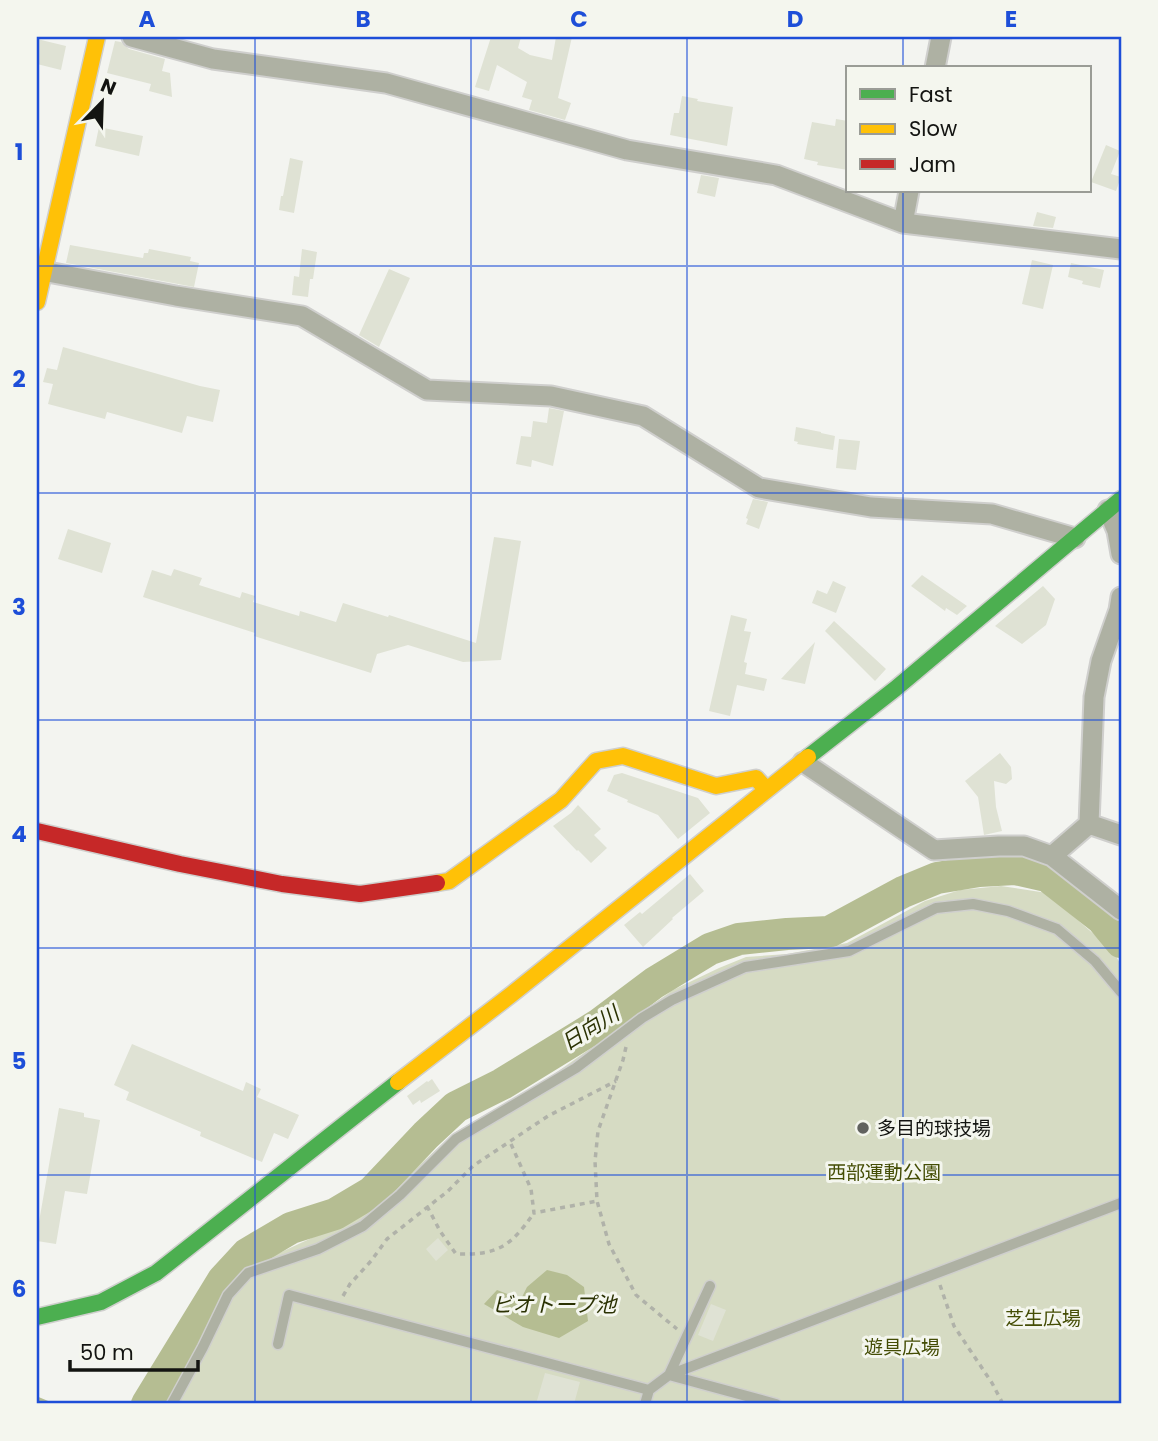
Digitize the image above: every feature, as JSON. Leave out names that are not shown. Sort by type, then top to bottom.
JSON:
[{"type":"street","points":[[37,302],[40,271],[97,37]]},
{"type":"street","points":[[131,37],[213,59],[386,83],[626,150],[776,175],[903,223],[1121,249]]},
{"type":"street","points":[[935,66],[941,37]]},
{"type":"street","points":[[903,223],[909,192]]},
{"type":"street","points":[[40,271],[302,316],[426,390],[551,396],[643,416],[759,488],[871,507],[992,514],[1075,538]]},
{"type":"street","points":[[37,1317],[101,1302],[156,1273],[522,986],[895,688],[1075,538],[1117,507]]},
{"type":"street","points":[[1117,507],[1121,554]]},
{"type":"street","points":[[1052,856],[1089,824],[1094,696],[1101,661],[1121,597]]},
{"type":"street","points":[[37,831],[282,884],[360,894],[449,881],[562,800],[596,761],[622,756],[716,786],[756,778],[766,789]]},
{"type":"street","points":[[803,762],[934,850],[1024,846],[1052,856],[1121,910]]},
{"type":"street","points":[[1089,824],[1121,835]]},
{"type":"lane","points":[[172,1404],[228,1295],[248,1273],[318,1249],[363,1226],[400,1195],[456,1139],[576,1068],[630,1027],[672,1000],[745,967],[849,951],[936,908],[973,904],[1008,911],[1057,929],[1095,961],[1121,992]]},
{"type":"lane","points":[[645,1404],[649,1390],[669,1375],[1121,1203]]},
{"type":"lane","points":[[669,1375],[710,1286]]},
{"type":"lane","points":[[278,1344],[289,1295],[649,1390]]},
{"type":"lane","points":[[669,1375],[776,1404]]},
{"type":"path","points":[[630,1027],[623,1060],[598,1131],[595,1161],[597,1201],[609,1244],[636,1295],[687,1336]]},
{"type":"path","points":[[337,1308],[350,1283],[387,1239],[448,1191],[473,1166],[548,1116],[616,1081]]},
{"type":"path","points":[[427,1206],[456,1254],[475,1254],[500,1249],[521,1232],[534,1213],[531,1189],[510,1143]]},
{"type":"path","points":[[534,1213],[597,1201]]},
{"type":"path","points":[[936,1273],[954,1325],[1003,1404]]},
{"type":"green space","name":"西部運動公園","points":[[1001,886],[1047,893],[1113,951],[1121,965],[1121,1404],[162,1404],[212,1313],[237,1276],[257,1260],[277,1254],[370,1211],[454,1133],[550,1077],[673,990],[746,957],[787,954],[847,943],[925,901],[960,890]]},
{"type":"water","name":"ビオトープ池","points":[[547,1270],[567,1275],[584,1287],[588,1321],[559,1338],[523,1327],[484,1304],[497,1290],[521,1299],[527,1287]]},
{"type":"building","points":[[491,37],[521,37],[518,48],[530,55],[552,60],[556,37],[572,37],[558,98],[571,103],[565,120],[529,110],[532,100],[522,97],[527,82],[497,65],[489,91],[475,87]]},
{"type":"building","points":[[37,39],[66,46],[61,70],[37,64]]},
{"type":"building","points":[[115,41],[121,42],[129,49],[165,59],[162,71],[170,73],[172,97],[149,91],[151,84],[107,73]]},
{"type":"building","points":[[682,96],[733,107],[727,146],[670,135],[674,113],[679,113]]},
{"type":"building","points":[[836,119],[846,121],[846,170],[817,165],[818,162],[804,159],[812,122],[835,126]]},
{"type":"building","points":[[99,127],[143,136],[139,156],[95,146]]},
{"type":"building","points":[[1106,145],[1120,151],[1111,174],[1121,177],[1116,191],[1092,182]]},
{"type":"building","points":[[290,158],[303,161],[294,213],[279,210]]},
{"type":"building","points":[[701,175],[719,178],[715,197],[697,193]]},
{"type":"building","points":[[1037,212],[1056,217],[1053,228],[1033,226]]},
{"type":"building","points":[[70,245],[143,258],[149,249],[191,257],[190,261],[199,263],[194,287],[66,263]]},
{"type":"building","points":[[302,249],[317,252],[308,297],[292,295],[294,276],[299,277]]},
{"type":"building","points":[[1032,260],[1053,265],[1043,309],[1022,304]]},
{"type":"building","points":[[1071,263],[1104,270],[1100,288],[1068,277]]},
{"type":"building","points":[[389,269],[410,278],[379,347],[359,335]]},
{"type":"building","points":[[63,347],[220,390],[213,422],[187,416],[182,433],[107,412],[105,419],[48,404],[53,384],[43,382],[47,368],[57,370]]},
{"type":"building","points":[[549,408],[564,411],[553,466],[532,460],[531,467],[516,464],[521,436],[531,437],[533,421],[547,423]]},
{"type":"building","points":[[796,427],[835,436],[833,450],[797,444],[798,442],[794,441]]},
{"type":"building","points":[[839,439],[860,441],[856,470],[836,468]]},
{"type":"building","points":[[753,499],[768,502],[759,529],[746,524]]},
{"type":"building","points":[[68,529],[111,543],[102,573],[58,559]]},
{"type":"building","points":[[494,537],[521,541],[501,660],[463,662],[408,645],[377,654],[371,673],[143,597],[152,570],[171,576],[174,569],[202,578],[199,585],[240,598],[242,592],[255,596],[253,602],[299,616],[300,611],[336,622],[343,603],[476,643]]},
{"type":"building","points":[[922,575],[967,606],[957,615],[946,608],[945,611],[911,586]]},
{"type":"building","points":[[833,581],[846,587],[836,613],[812,603],[817,590],[827,594]]},
{"type":"building","points":[[1043,586],[1055,599],[1046,625],[1022,644],[995,626]]},
{"type":"building","points":[[731,615],[747,619],[744,631],[751,632],[744,662],[747,663],[745,674],[767,679],[764,691],[737,685],[730,716],[709,711]]},
{"type":"building","points":[[834,621],[886,669],[875,681],[825,631]]},
{"type":"building","points":[[815,642],[805,684],[781,679]]},
{"type":"building","points":[[1000,753],[1011,767],[1012,779],[1006,784],[994,781],[996,807],[1002,831],[984,835],[978,797],[965,781]]},
{"type":"building","points":[[622,773],[698,798],[710,813],[678,839],[658,815],[607,791],[614,775]]},
{"type":"building","points":[[578,805],[601,829],[594,835],[607,848],[591,863],[553,826]]},
{"type":"building","points":[[690,874],[704,891],[643,947],[624,925],[640,912],[642,914]]},
{"type":"building","points":[[132,1044],[243,1091],[246,1082],[261,1089],[257,1097],[299,1115],[288,1139],[274,1133],[262,1162],[126,1100],[129,1092],[114,1085]]},
{"type":"building","points":[[432,1079],[440,1091],[413,1105],[407,1096]]},
{"type":"building","points":[[59,1108],[84,1113],[84,1117],[100,1120],[87,1194],[65,1191],[56,1244],[37,1241],[37,1233]]},
{"type":"building","points":[[438,1238],[448,1250],[436,1261],[426,1249]]},
{"type":"building","points":[[711,1304],[726,1310],[713,1341],[698,1335]]},
{"type":"building","points":[[545,1373],[580,1382],[574,1404],[536,1404]]},
{"type":"waterway","name":"日向川","points":[[147,1404],[223,1280],[247,1254],[291,1228],[335,1214],[372,1192],[456,1107],[502,1084],[598,1025],[654,983],[710,949],[739,939],[829,932],[903,892],[937,878],[979,871],[1015,869],[1047,876],[1102,919],[1121,942]]},
{"type":"waterway","points":[[37,1399],[49,1404]]},
{"type":"traffic: fast","points":[[808,757],[895,689],[1121,499]]},
{"type":"traffic: fast","points":[[37,1317],[101,1302],[156,1273],[398,1082]]},
{"type":"traffic: slow","points":[[37,302],[97,37]]},
{"type":"traffic: slow","points":[[437,883],[449,881],[561,800],[596,761],[623,756],[716,786],[756,778],[766,789]]},
{"type":"traffic: slow","points":[[398,1082],[808,757]]},
{"type":"traffic: jam","points":[[37,831],[282,884],[360,894],[437,883]]},
{"type":"place","name":"多目的球技場","points":[[863,1128]]},
{"type":"park label","name":"芝生広場","points":[[1043,1318]]},
{"type":"park label","name":"遊具広場","points":[[902,1347]]}]
